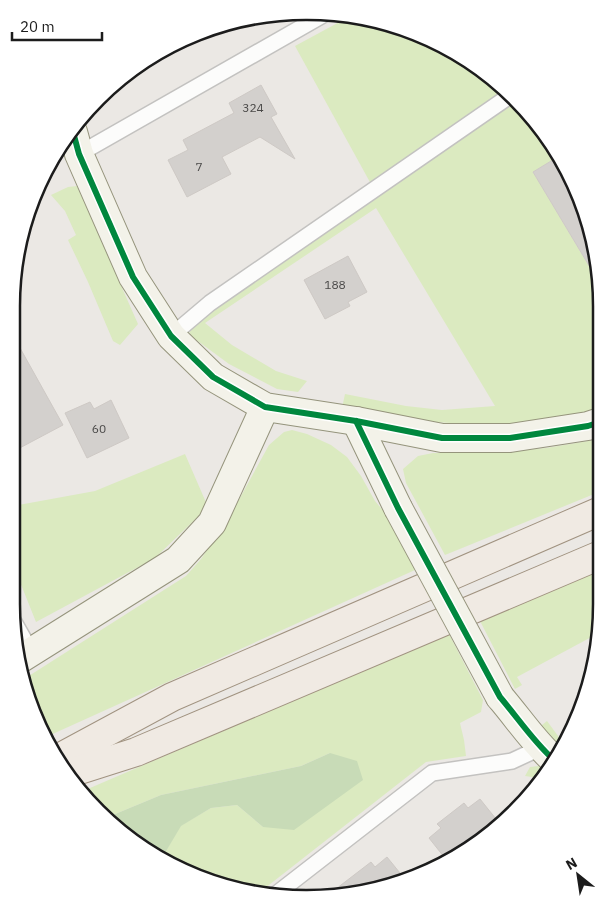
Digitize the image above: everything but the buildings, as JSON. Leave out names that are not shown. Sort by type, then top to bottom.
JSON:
[{"type":"main road","points":[[63,756],[172,697],[593,514]]},
{"type":"main road","points":[[74,772],[136,752],[593,558]]},
{"type":"street","points":[[76,143],[133,277],[171,336],[213,377],[265,407],[356,421],[442,438],[510,438],[593,424]]},
{"type":"street","points":[[25,655],[178,560],[212,523],[265,407]]},
{"type":"street","points":[[356,421],[398,508],[500,697],[547,753]]},
{"type":"lane","points":[[76,143],[313,20]]},
{"type":"lane","points":[[171,336],[210,303],[505,100]]},
{"type":"lane","points":[[283,889],[432,773],[512,761],[547,753]]},
{"type":"green space","points":[[340,22],[381,30],[399,35],[450,58],[481,79],[498,94],[371,184],[295,46]]},
{"type":"green space","points":[[509,104],[534,132],[553,160],[533,172],[591,270],[593,412],[509,427],[381,416],[342,408],[345,394],[406,406],[442,410],[495,406],[376,208],[205,323],[232,345],[276,371],[307,381],[298,392],[277,389],[229,364],[191,336],[188,328]]},
{"type":"green space","points":[[77,186],[138,324],[120,345],[113,341],[68,240],[76,235],[65,211],[51,195],[68,187]]},
{"type":"green space","points":[[292,430],[307,434],[331,445],[347,457],[361,476],[375,501],[386,514],[415,570],[52,734],[35,696],[29,676],[186,576],[201,559],[230,516],[269,445],[284,432]]},
{"type":"green space","points":[[593,440],[593,494],[445,555],[406,483],[403,469],[418,456],[433,453],[492,453],[546,448]]},
{"type":"green space","points":[[185,454],[208,507],[155,558],[36,622],[20,582],[20,505],[95,491]]},
{"type":"green space","points":[[593,572],[591,637],[517,677],[522,685],[515,689],[480,621]]},
{"type":"green space","points":[[449,634],[483,700],[481,712],[460,723],[466,756],[426,762],[266,887],[214,875],[165,853],[180,826],[211,808],[237,805],[263,827],[330,753],[301,766],[161,795],[113,815],[88,789]]},
{"type":"green space","points":[[547,721],[559,738],[556,745],[541,728]]},
{"type":"green space","points":[[330,753],[357,761],[363,780],[294,830],[263,827],[237,805],[211,808],[181,826],[165,853],[132,831],[113,815],[161,795],[301,766]]},
{"type":"green space","points":[[530,767],[542,767],[533,779],[525,776]]},
{"type":"cycle path","points":[[75,138],[79,154],[133,277],[171,336],[213,377],[265,407],[356,421],[442,438],[510,438],[593,424]]},
{"type":"cycle path","points":[[356,421],[398,508],[500,697],[550,756]]}]
